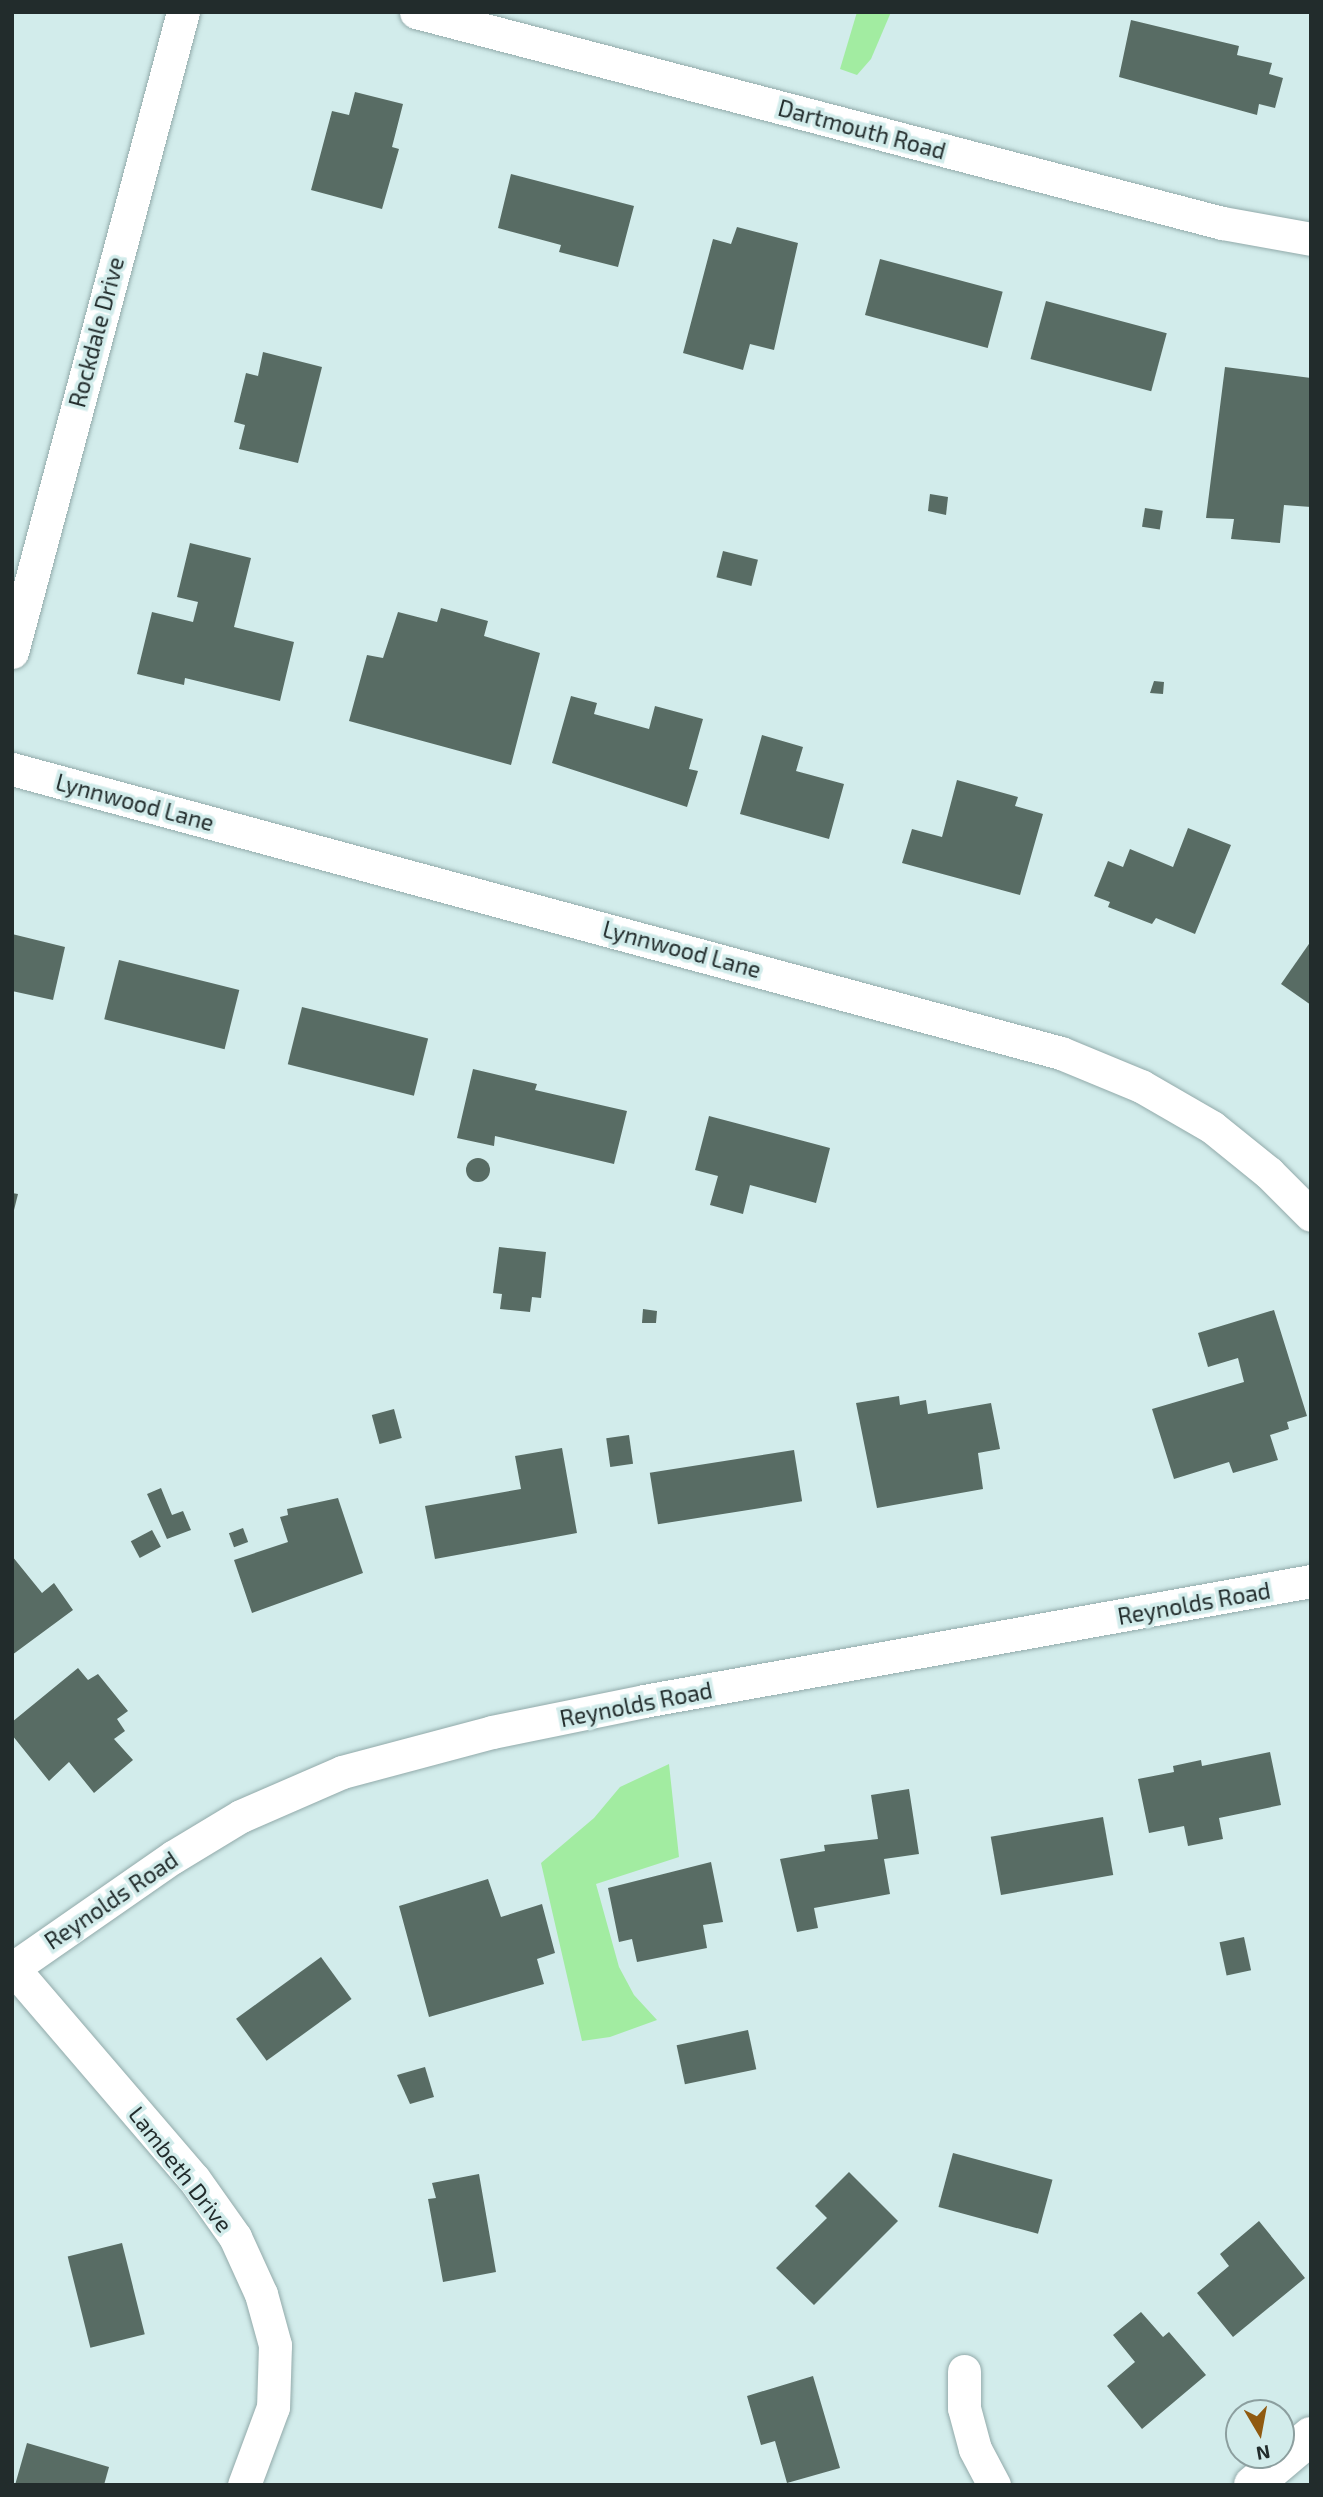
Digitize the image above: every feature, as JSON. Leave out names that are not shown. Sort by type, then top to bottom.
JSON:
[{"type":"street","name":"Rockdale Drive","points":[[12,652],[183,12]]},
{"type":"street","name":"Dartmouth Road","points":[[416,12],[1222,223],[1311,239]]},
{"type":"street","name":"Lynnwood Lane","points":[[12,769],[1061,1053],[1141,1086],[1212,1128],[1269,1173],[1311,1215]]},
{"type":"street","name":"Reynolds Road","points":[[13,1967],[173,1857],[241,1816],[353,1769],[492,1732],[644,1701],[1311,1581]]},
{"type":"street","name":"Lambeth Drive","points":[[13,1967],[194,2179],[235,2238],[261,2294],[275,2345],[272,2407],[244,2485]]},
{"type":"street","points":[[964,2371],[964,2408],[975,2449],[994,2485]]},
{"type":"street","points":[[1253,2485],[1311,2436]]},
{"type":"green space","points":[[857,12],[891,12],[871,59],[857,75],[840,69]]},
{"type":"green space","points":[[669,1764],[679,1857],[596,1884],[619,1967],[634,1995],[657,2020],[610,2037],[582,2041],[541,1863],[594,1818],[620,1787]]},
{"type":"building","points":[[1131,20],[1239,46],[1237,55],[1272,63],[1269,74],[1283,78],[1275,108],[1259,104],[1257,115],[1119,77]]},
{"type":"building","points":[[355,92],[403,104],[392,147],[399,149],[382,209],[311,190],[332,111],[349,115]]},
{"type":"building","points":[[511,174],[634,206],[618,267],[559,252],[561,245],[498,228]]},
{"type":"building","points":[[737,227],[798,243],[774,350],[750,344],[743,370],[683,353],[713,239],[731,244]]},
{"type":"building","points":[[880,259],[1003,292],[988,348],[865,315]]},
{"type":"building","points":[[1046,301],[1167,333],[1151,391],[1030,359]]},
{"type":"building","points":[[263,352],[322,367],[298,463],[239,449],[245,425],[234,422],[246,373],[258,376]]},
{"type":"building","points":[[1225,367],[1311,378],[1311,507],[1284,505],[1280,543],[1231,539],[1234,519],[1206,518]]},
{"type":"building","points":[[930,494],[948,497],[946,515],[928,511]]},
{"type":"building","points":[[1145,508],[1163,511],[1160,530],[1142,527]]},
{"type":"building","points":[[190,543],[251,558],[234,627],[294,642],[280,701],[185,678],[184,685],[137,674],[152,612],[193,622],[198,602],[177,597]]},
{"type":"building","points":[[723,551],[758,560],[751,586],[716,577]]},
{"type":"building","points":[[441,608],[488,621],[484,636],[540,653],[511,765],[349,721],[367,655],[383,658],[398,612],[437,622]]},
{"type":"building","points":[[1154,681],[1164,682],[1163,694],[1150,693]]},
{"type":"building","points":[[571,696],[597,703],[594,714],[649,729],[655,706],[703,719],[689,769],[698,771],[687,807],[552,763]]},
{"type":"building","points":[[762,735],[803,747],[796,771],[844,784],[829,839],[740,814]]},
{"type":"building","points":[[957,780],[1018,797],[1015,806],[1043,814],[1020,895],[902,863],[912,829],[942,837]]},
{"type":"building","points":[[1188,828],[1231,845],[1195,934],[1156,918],[1152,924],[1108,907],[1110,902],[1094,896],[1108,861],[1123,867],[1130,849],[1173,867]]},
{"type":"building","points":[[12,934],[65,947],[53,1000],[12,991]]},
{"type":"building","points":[[1311,941],[1311,1005],[1281,984]]},
{"type":"building","points":[[119,960],[239,990],[225,1049],[104,1019]]},
{"type":"building","points":[[302,1007],[428,1038],[414,1096],[288,1064]]},
{"type":"building","points":[[473,1069],[537,1084],[535,1090],[627,1111],[614,1164],[495,1136],[494,1146],[457,1138]]},
{"type":"building","points":[[709,1116],[830,1148],[816,1203],[750,1185],[743,1214],[710,1205],[718,1176],[695,1170]]},
{"type":"building","points":[[478,1158],[487,1161],[490,1170],[487,1179],[478,1182],[469,1179],[466,1170],[469,1161]]},
{"type":"building","points":[[12,1193],[18,1194],[13,1214],[12,1213]]},
{"type":"building","points":[[499,1247],[546,1252],[541,1298],[532,1297],[530,1312],[500,1309],[502,1294],[493,1293]]},
{"type":"building","points":[[643,1309],[657,1311],[656,1323],[642,1323]]},
{"type":"building","points":[[1274,1310],[1307,1416],[1287,1422],[1289,1429],[1270,1435],[1278,1460],[1233,1473],[1229,1462],[1174,1479],[1152,1409],[1244,1382],[1238,1358],[1208,1367],[1198,1333]]},
{"type":"building","points":[[899,1396],[900,1405],[926,1400],[928,1414],[991,1403],[1000,1449],[978,1453],[983,1489],[877,1508],[856,1403]]},
{"type":"building","points":[[394,1409],[402,1438],[380,1444],[372,1415]]},
{"type":"building","points":[[629,1435],[633,1464],[610,1467],[606,1438]]},
{"type":"building","points":[[562,1448],[577,1533],[435,1559],[425,1506],[521,1489],[515,1456]]},
{"type":"building","points":[[794,1450],[802,1501],[658,1524],[650,1473]]},
{"type":"building","points":[[161,1488],[172,1515],[183,1511],[191,1530],[167,1539],[147,1494]]},
{"type":"building","points":[[338,1498],[363,1573],[252,1613],[234,1560],[288,1542],[280,1517],[288,1515],[287,1509]]},
{"type":"building","points":[[243,1528],[248,1542],[234,1547],[229,1533]]},
{"type":"building","points":[[152,1530],[161,1547],[140,1558],[131,1541]]},
{"type":"building","points":[[12,1556],[42,1593],[54,1583],[73,1610],[12,1655]]},
{"type":"building","points":[[78,1668],[88,1680],[98,1674],[128,1711],[117,1719],[125,1731],[114,1739],[133,1760],[94,1793],[69,1762],[49,1781],[12,1735],[12,1722]]},
{"type":"building","points":[[1270,1752],[1281,1805],[1219,1818],[1223,1839],[1188,1846],[1184,1826],[1149,1833],[1138,1779],[1174,1772],[1173,1766],[1201,1760],[1202,1766]]},
{"type":"building","points":[[909,1789],[919,1854],[884,1859],[890,1894],[814,1908],[818,1928],[797,1932],[780,1859],[825,1851],[824,1845],[878,1839],[871,1795]]},
{"type":"building","points":[[1103,1817],[1113,1875],[1001,1895],[991,1837]]},
{"type":"building","points":[[711,1862],[723,1922],[703,1925],[707,1948],[637,1962],[632,1939],[619,1942],[608,1888]]},
{"type":"building","points":[[488,1879],[501,1917],[542,1904],[555,1953],[537,1959],[544,1984],[429,2017],[399,1906]]},
{"type":"building","points":[[1244,1937],[1251,1970],[1227,1975],[1220,1942]]},
{"type":"building","points":[[321,1957],[352,1999],[267,2061],[236,2019]]},
{"type":"building","points":[[748,2030],[756,2069],[685,2084],[677,2045]]},
{"type":"building","points":[[425,2067],[434,2097],[410,2104],[397,2075]]},
{"type":"building","points":[[953,2153],[1052,2180],[1038,2234],[939,2207]]},
{"type":"building","points":[[849,2172],[898,2221],[814,2305],[776,2268],[827,2218],[815,2206]]},
{"type":"building","points":[[479,2174],[496,2272],[443,2282],[428,2199],[436,2198],[432,2183]]},
{"type":"building","points":[[1259,2221],[1305,2278],[1233,2337],[1197,2293],[1229,2266],[1220,2254]]},
{"type":"building","points":[[122,2243],[145,2334],[90,2348],[68,2257]]},
{"type":"building","points":[[1141,2312],[1163,2337],[1169,2332],[1206,2375],[1142,2429],[1107,2386],[1135,2362],[1113,2335]]},
{"type":"building","points":[[813,2376],[840,2468],[787,2483],[775,2441],[761,2445],[747,2396]]},
{"type":"building","points":[[27,2443],[109,2467],[104,2485],[15,2485]]}]
